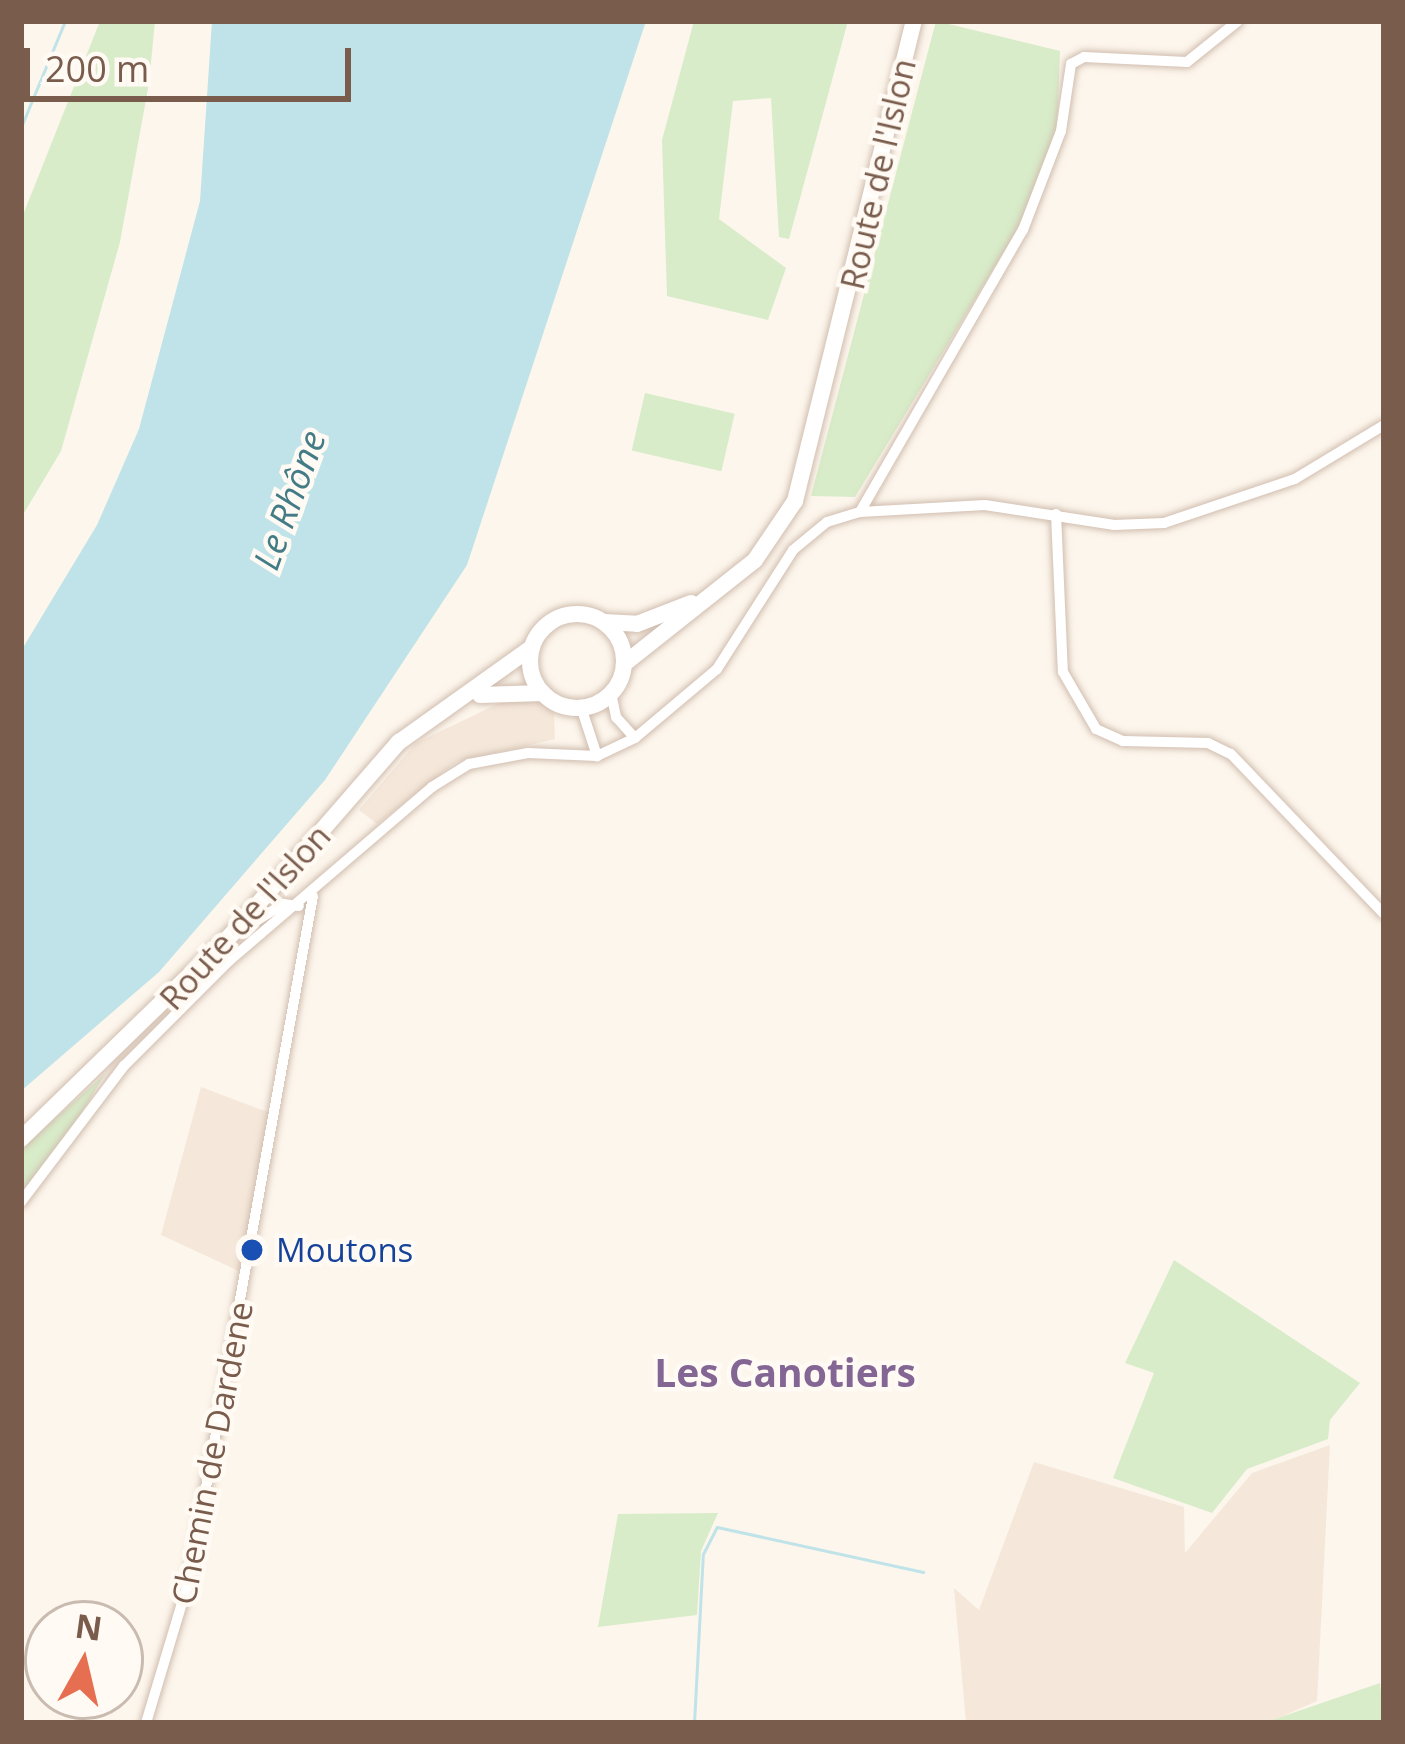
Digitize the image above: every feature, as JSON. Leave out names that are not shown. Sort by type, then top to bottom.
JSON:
[{"type":"street","name":"Route de l'Islon","points":[[624,664],[729,584],[769,543],[809,466],[914,21]]},
{"type":"street","points":[[860,512],[1023,230],[1061,131],[1071,64],[1084,57],[1187,62],[1238,21]]},
{"type":"street","points":[[21,1202],[110,1080],[229,961],[313,896],[449,772],[528,753],[597,756],[635,738],[717,669],[793,550],[827,522],[860,512],[985,505],[1114,525],[1195,514],[1295,479],[1384,425]]},
{"type":"street","points":[[1056,514],[1063,672],[1096,729],[1124,741],[1208,743],[1231,754],[1384,914]]},
{"type":"street","name":"Route de l'Islon","points":[[604,622],[652,619],[729,584]]},
{"type":"street","points":[[611,693],[581,707],[544,694],[532,672],[532,647],[560,617],[604,622],[624,664],[611,693],[616,717],[635,738]]},
{"type":"street","name":"Route de l'Islon","points":[[21,1138],[232,935],[399,742],[468,698],[532,647]]},
{"type":"street","name":"Route de l'Islon","points":[[468,698],[519,688],[544,694]]},
{"type":"street","points":[[581,707],[597,756]]},
{"type":"street","name":"Chemin de Dardene","points":[[146,1723],[190,1576],[313,896]]},
{"type":"street","points":[[232,935],[283,904],[299,907]]},
{"type":"shaded area","points":[[516,695],[539,699],[554,713],[555,739],[456,762],[377,824],[359,810],[416,743]]},
{"type":"shaded area","points":[[201,1087],[273,1114],[243,1273],[161,1235]]},
{"type":"shaded area","points":[[1330,1445],[1317,1701],[1267,1723],[966,1723],[954,1588],[979,1610],[1034,1462],[1184,1507],[1185,1553],[1252,1473]]},
{"type":"green space","points":[[100,21],[155,21],[149,83],[120,242],[61,451],[21,518],[21,220]]},
{"type":"green space","points":[[694,21],[848,21],[789,239],[779,237],[771,98],[733,101],[719,219],[786,268],[768,320],[667,296],[662,140]]},
{"type":"green space","points":[[936,21],[1060,51],[1057,130],[1017,230],[855,497],[811,496]]},
{"type":"green space","points":[[645,393],[735,414],[721,471],[632,450]]},
{"type":"green space","points":[[105,1074],[45,1174],[21,1194],[21,1149]]},
{"type":"green space","points":[[1174,1260],[1360,1383],[1330,1420],[1328,1439],[1247,1469],[1212,1513],[1113,1478],[1154,1373],[1125,1363]]},
{"type":"green space","points":[[718,1513],[701,1551],[697,1615],[598,1627],[618,1514]]},
{"type":"green space","points":[[1380,1683],[1384,1723],[1268,1723],[1269,1721]]},
{"type":"water","name":"Le Rhône","points":[[212,21],[646,21],[467,565],[325,780],[159,972],[21,1091],[21,651],[97,525],[139,429],[200,201]]},
{"type":"waterway","points":[[21,127],[65,21]]},
{"type":"waterway","points":[[694,1723],[703,1554],[717,1527],[923,1572]]},
{"type":"place","name":"Moutons","points":[[252,1250]]},
{"type":"district","name":"Les Canotiers","points":[[785,1372]]}]
